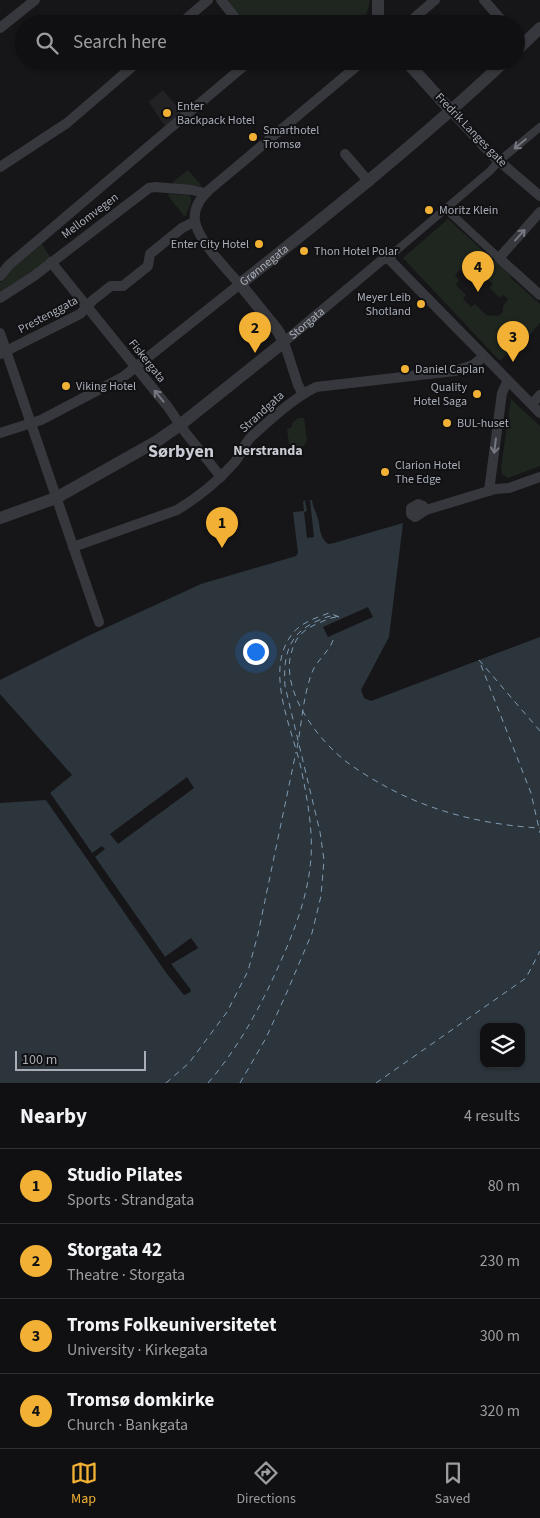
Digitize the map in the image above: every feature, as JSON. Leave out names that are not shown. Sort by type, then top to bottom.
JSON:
[{"type":"street","points":[[16,15],[34,0]]},
{"type":"street","points":[[190,15],[208,0]]},
{"type":"street","points":[[221,0],[233,15]]},
{"type":"street","points":[[378,0],[378,15]]},
{"type":"street","points":[[418,15],[435,0]]},
{"type":"street","points":[[484,0],[497,15]]},
{"type":"street","points":[[0,28],[15,16]]},
{"type":"street","points":[[525,39],[540,28]]},
{"type":"street","points":[[0,167],[75,116],[129,70]]},
{"type":"street","points":[[0,276],[9,265],[239,70]]},
{"type":"street","points":[[303,394],[298,385],[284,342],[278,331],[197,231],[194,222],[196,208],[205,194],[352,70]]},
{"type":"street","name":"Fredrik Langes gate","points":[[414,70],[500,161],[540,196]]},
{"type":"street","name":"Grønnegata","points":[[0,433],[41,420],[122,377],[136,367],[369,182],[436,123],[452,112],[496,70]]},
{"type":"street","name":"Storgata","points":[[0,518],[56,498],[180,425],[284,342],[382,260],[390,259],[404,244],[540,127]]},
{"type":"street","points":[[346,154],[369,182]]},
{"type":"street","name":"Mellomvegen","points":[[0,298],[24,283],[148,188],[192,190],[205,194]]},
{"type":"street","points":[[446,209],[540,295]]},
{"type":"street","points":[[499,258],[540,212]]},
{"type":"street","name":"Prestenggata","points":[[3,353],[80,314],[88,308],[93,300],[111,286],[123,286],[148,266],[150,254],[182,228],[194,222]]},
{"type":"street","points":[[390,259],[540,414]]},
{"type":"street","name":"Fiskergata","points":[[51,262],[168,407],[221,477]]},
{"type":"street","points":[[0,333],[3,353],[31,423],[99,622]]},
{"type":"street","name":"Strandgata","points":[[73,547],[176,510],[221,477],[242,452],[251,437],[303,394],[316,387],[455,371],[468,367],[483,357]]},
{"type":"street","points":[[489,491],[502,393],[507,382]]},
{"type":"street","points":[[532,404],[540,396]]},
{"type":"street","points":[[426,510],[540,478]]},
{"type":"shaded area","points":[[223,0],[370,0],[365,15],[236,15]]},
{"type":"shaded area","points":[[163,90],[183,114],[166,128],[149,102]]},
{"type":"shaded area","points":[[188,170],[202,186],[173,185],[173,182]]},
{"type":"shaded area","points":[[168,194],[188,195],[191,197],[186,216],[184,216]]},
{"type":"shaded area","points":[[448,219],[540,304],[540,323],[518,348],[514,345],[501,360],[498,359],[403,258]],"holes":[[[460,269],[466,274],[471,270],[481,280],[485,277],[493,284],[490,288],[500,298],[503,295],[508,299],[503,306],[503,312],[498,316],[486,315],[475,304],[471,307],[463,299],[466,295],[456,285],[459,280],[455,276]]]},
{"type":"shaded area","points":[[42,244],[50,257],[0,294],[0,283],[5,274],[37,246]]},
{"type":"shaded area","points":[[511,399],[540,426],[540,466],[508,478],[502,474],[501,467]]},
{"type":"shaded area","points":[[298,418],[304,418],[307,441],[304,446],[289,444],[287,429],[292,427],[292,423]]},
{"type":"shaded area","points":[[312,500],[321,534],[328,544],[403,523],[389,637],[361,690],[364,698],[371,701],[540,637],[540,1083],[0,1083],[0,803],[46,800],[184,995],[191,990],[171,964],[198,948],[191,939],[165,957],[50,793],[72,775],[0,694],[0,680],[90,635],[201,584],[296,556],[298,553],[293,512],[304,511],[303,501]]},
{"type":"pier","points":[[310,500],[314,537],[307,538],[304,512],[307,511],[305,501]]},
{"type":"pier","points":[[368,607],[373,617],[328,637],[323,627]]},
{"type":"pier","points":[[187,777],[194,788],[118,844],[110,834]]},
{"type":"pier","points":[[50,793],[92,853],[102,846],[105,849],[95,857],[165,957],[191,938],[198,948],[171,964],[191,991],[189,993],[184,995],[167,974],[46,800],[47,798],[185,992],[188,991],[169,964],[195,947],[191,942],[166,959],[163,959],[49,795]]},
{"type":"ferry route","points":[[208,1083],[239,1041],[273,979],[296,925],[307,886],[311,858],[310,824],[301,768],[282,699],[280,664],[284,647],[293,633],[310,621],[329,613],[342,618]]},
{"type":"ferry route","points":[[240,1083],[266,1038],[287,992],[312,933],[321,896],[324,860],[320,832],[285,686],[285,665],[289,647],[299,632],[317,621],[333,616],[339,617]]},
{"type":"ferry route","points":[[336,617],[315,624],[301,634],[294,645],[290,658],[292,687],[298,702],[315,730],[326,743],[361,772],[420,803],[459,816],[499,824],[540,828]]},
{"type":"ferry route","points":[[297,748],[310,679],[313,670],[334,637]]},
{"type":"ferry route","points":[[540,731],[479,660],[531,793],[540,833]]},
{"type":"ferry route","points":[[166,1083],[189,1063],[227,1012],[248,971],[258,934],[296,752]]},
{"type":"ferry route","points":[[376,1083],[526,978],[540,951]]},
{"type":"place","name":"Enter Backpack Hotel","points":[[167,113]]},
{"type":"place","name":"Smarthotel Tromsø","points":[[253,137]]},
{"type":"place","name":"Moritz Klein","points":[[429,210]]},
{"type":"place","name":"Enter City Hotel","points":[[259,244]]},
{"type":"place","name":"Thon Hotel Polar","points":[[304,251]]},
{"type":"place","name":"Tromsø domkirke","points":[[478,292]]},
{"type":"place","name":"Meyer Leib Shotland","points":[[421,304]]},
{"type":"place","name":"Storgata 42","points":[[255,353]]},
{"type":"place","name":"Troms Folkeuniversitetet","points":[[513,362]]},
{"type":"place","name":"Daniel Caplan","points":[[405,369]]},
{"type":"place","name":"Viking Hotel","points":[[66,386]]},
{"type":"place","name":"Quality Hotel Saga","points":[[477,394]]},
{"type":"place","name":"BUL-huset","points":[[447,423]]},
{"type":"place","name":"Clarion Hotel The Edge","points":[[385,472]]},
{"type":"place","name":"Studio Pilates","points":[[222,548]]},
{"type":"district","name":"Sørbyen","points":[[181,451]]},
{"type":"district","name":"Nerstranda","points":[[268,451]]}]
